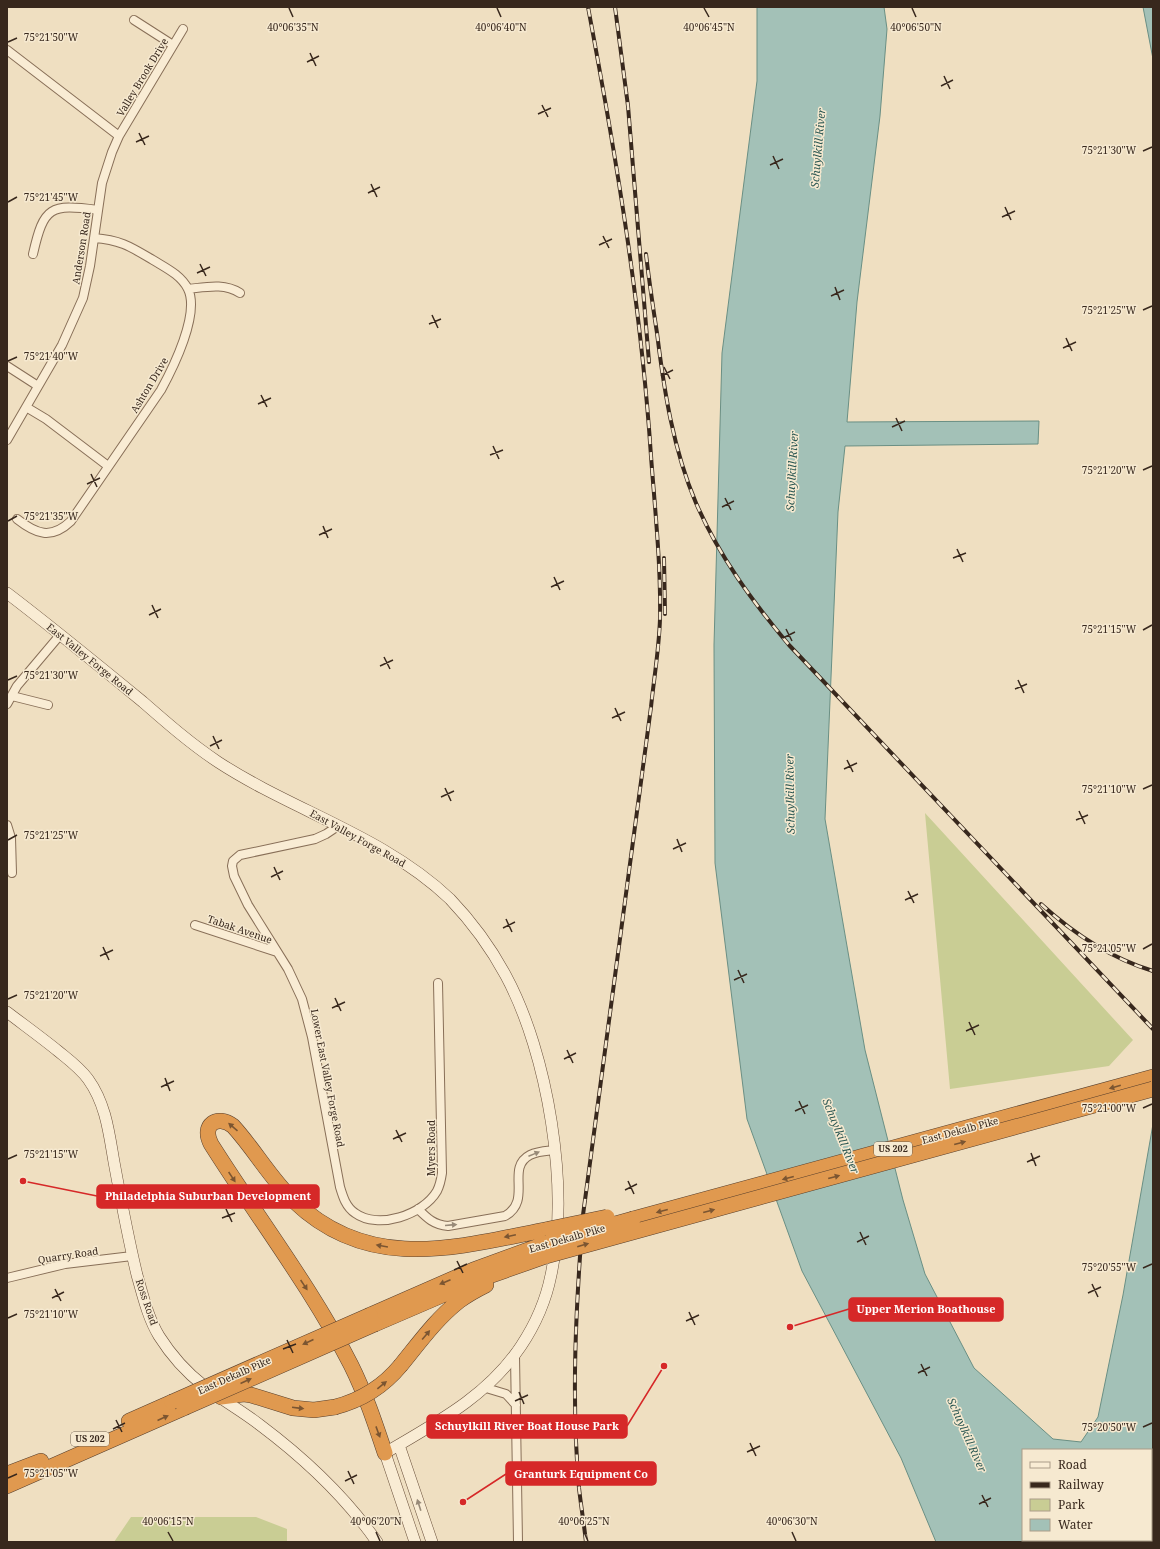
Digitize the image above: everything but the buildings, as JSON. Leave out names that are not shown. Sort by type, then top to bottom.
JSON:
[{"type":"highway","name":"East Dekalb Pike","points":[[7,1486],[178,1405],[372,1319],[473,1270],[618,1215],[633,1219],[1153,1077]]},
{"type":"highway","name":"East Dekalb Pike","points":[[372,1319],[496,1273],[547,1243],[1153,1089]]},
{"type":"highway","points":[[385,1453],[360,1386],[342,1349],[315,1302],[211,1144],[207,1136],[208,1128],[211,1124],[225,1121],[233,1126],[269,1174],[294,1201],[322,1223],[341,1233],[362,1241],[403,1249],[434,1250],[474,1244],[547,1243]]},
{"type":"highway","points":[[221,1397],[251,1394],[293,1408],[314,1410],[334,1407],[357,1400],[377,1389],[402,1365],[448,1311],[460,1300],[487,1284],[496,1273]]},
{"type":"highway","name":"East Dekalb Pike","points":[[7,1474],[178,1405]]},
{"type":"main road","name":"East Valley Forge Road","points":[[7,593],[98,665],[185,738],[214,759],[235,773],[393,856],[429,881],[460,910],[485,941],[507,978],[529,1031],[542,1076],[554,1150],[558,1225],[551,1274],[537,1317],[515,1356],[486,1388],[452,1413],[385,1453]]},
{"type":"main road","name":"Ross Road","points":[[7,1012],[76,1066],[88,1078],[97,1093],[104,1110],[108,1128],[132,1256],[146,1306],[158,1334],[168,1349],[193,1376],[266,1429],[304,1460],[357,1516],[377,1542]]},
{"type":"main road","points":[[398,1445],[432,1542]]},
{"type":"main road","points":[[385,1453],[415,1542]]},
{"type":"street","points":[[134,20],[173,45]]},
{"type":"street","name":"Valley Brook Drive","points":[[119,136],[183,29]]},
{"type":"street","points":[[7,50],[119,136]]},
{"type":"street","name":"Anderson Road","points":[[7,440],[70,328],[83,298],[89,274],[102,183],[119,136]]},
{"type":"street","points":[[33,254],[40,225],[44,219],[54,211],[59,208],[70,207],[98,210]]},
{"type":"street","points":[[94,238],[106,239],[126,244],[172,272],[181,279],[188,289],[219,286],[234,289],[240,293]]},
{"type":"street","name":"Ashton Drive","points":[[16,519],[36,531],[46,533],[55,532],[64,528],[71,520],[170,374],[184,339],[189,320],[190,298],[188,289]]},
{"type":"street","points":[[7,366],[38,386]]},
{"type":"street","points":[[26,408],[46,419],[108,466]]},
{"type":"street","points":[[7,704],[17,686],[60,635]]},
{"type":"street","points":[[12,696],[48,705]]},
{"type":"street","points":[[7,825],[11,838],[12,873]]},
{"type":"street","name":"Lower East Valley Forge Road","points":[[338,826],[315,839],[244,853],[236,857],[232,871],[242,894],[295,983],[307,1017],[343,1199],[355,1214],[379,1220],[393,1220],[418,1209]]},
{"type":"street","name":"Tabak Avenue","points":[[195,925],[277,952]]},
{"type":"street","name":"Myers Road","points":[[418,1209],[436,1193],[442,1174],[438,983]]},
{"type":"street","points":[[418,1209],[429,1220],[440,1225],[448,1226],[505,1216],[510,1213],[517,1204],[519,1194],[518,1171],[522,1162],[535,1153],[554,1150]]},
{"type":"street","name":"Quarry Road","points":[[7,1278],[46,1267],[132,1256]]},
{"type":"street","points":[[515,1356],[518,1542]]},
{"type":"street","points":[[486,1388],[506,1394],[516,1405]]},
{"type":"green space","points":[[925,813],[1133,1040],[1109,1066],[950,1089]]},
{"type":"green space","points":[[131,1517],[256,1517],[287,1529],[287,1542],[114,1542]]},
{"type":"water","name":"Schuylkill River","points":[[757,7],[884,7],[887,29],[880,116],[857,302],[847,422],[1039,421],[1038,444],[845,446],[838,512],[825,819],[865,1050],[903,1200],[925,1274],[974,1368],[1053,1439],[1081,1442],[1098,1417],[1123,1295],[1153,1124],[1153,1540],[1152,1449],[1022,1449],[1022,1541],[1102,1541],[936,1542],[901,1458],[802,1271],[747,1119],[715,863],[714,645],[722,353],[757,81]]},
{"type":"water","points":[[1143,7],[1153,7],[1153,59]]},
{"type":"railway","points":[[586,1542],[579,1488],[575,1420],[575,1351],[583,1215],[651,707],[659,641],[660,619],[660,578],[647,399],[641,343],[618,175],[588,7]]},
{"type":"railway","points":[[615,7],[628,106],[649,362]]},
{"type":"railway","points":[[646,254],[666,398],[675,441],[688,483],[705,523],[737,577],[749,595],[789,645],[1153,1029]]},
{"type":"railway","points":[[664,558],[665,614]]},
{"type":"railway","points":[[1041,904],[1066,925],[1093,944],[1137,966],[1153,971]]},
{"type":"place","name":"Philadelphia Suburban Development","points":[[23,1181]]},
{"type":"place","name":"Upper Merion Boathouse","points":[[790,1327]]},
{"type":"place","name":"Schuylkill River Boat House Park","points":[[664,1366]]},
{"type":"place","name":"Granturk Equipment Co","points":[[463,1502]]}]
